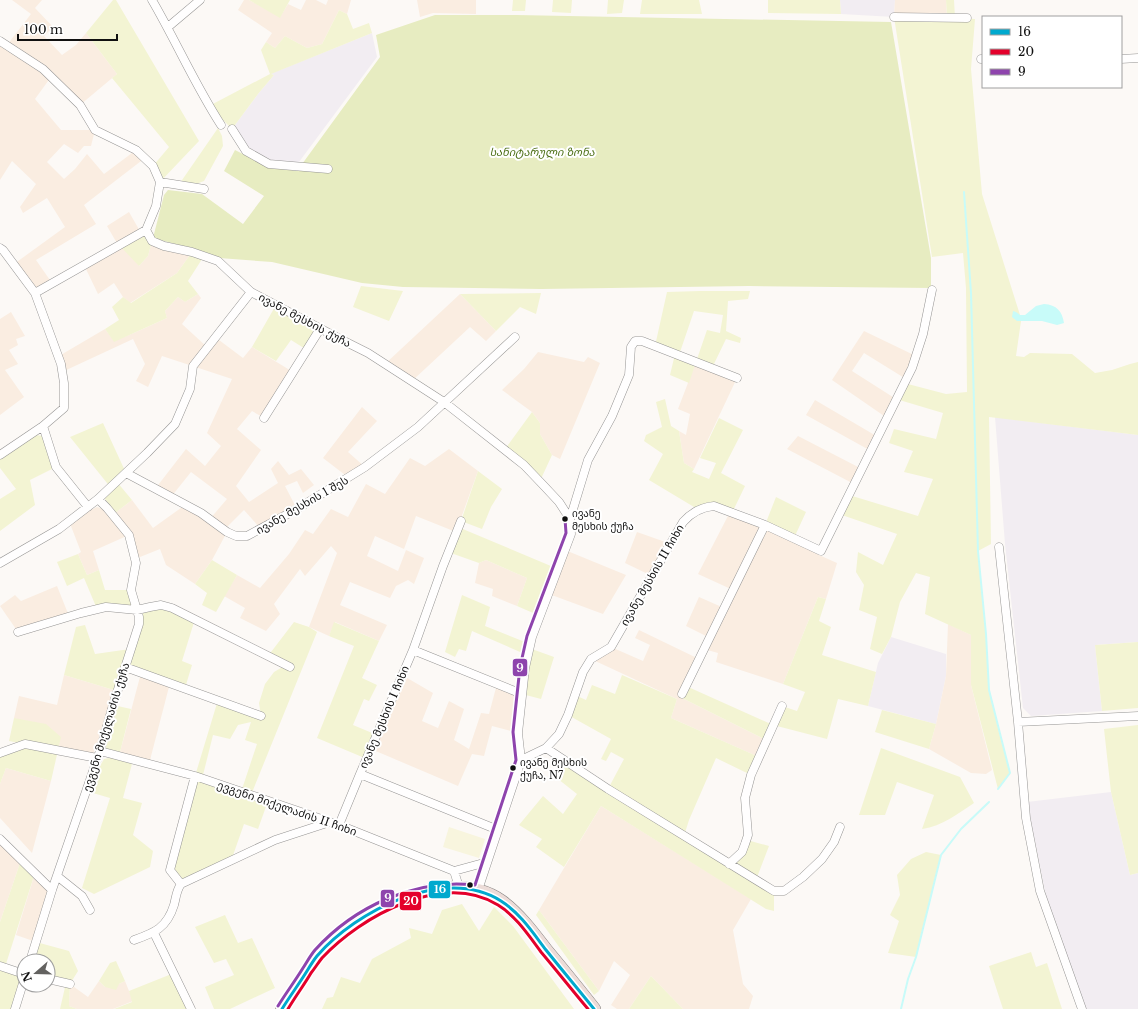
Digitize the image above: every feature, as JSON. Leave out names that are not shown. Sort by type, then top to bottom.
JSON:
[{"type":"highway","points":[[282,1009],[318,954],[336,937],[358,921],[400,899],[444,888],[459,888],[478,890],[499,900],[507,906],[528,927],[594,1009]]},
{"type":"street","points":[[152,0],[168,27],[209,106],[221,125]]},
{"type":"street","points":[[168,27],[200,0]]},
{"type":"street","points":[[894,17],[967,18]]},
{"type":"street","points":[[0,41],[43,69],[80,105],[95,130],[136,150],[153,166],[160,182],[156,206],[146,230],[36,293]]},
{"type":"street","points":[[1122,59],[1138,58]]},
{"type":"street","points":[[232,129],[246,151],[269,164],[328,169]]},
{"type":"street","points":[[160,182],[204,189]]},
{"type":"street","name":"ივანე მესხის ქუჩა","points":[[146,230],[152,241],[164,246],[192,252],[218,261],[251,292],[368,353],[444,402],[524,465],[558,502],[570,519]]},
{"type":"street","points":[[0,248],[36,293],[62,364],[64,383],[64,408],[43,426],[0,455]]},
{"type":"street","name":"ივანე მესხის II ჩიხი","points":[[520,760],[546,748],[559,734],[568,715],[583,672],[591,659],[611,647],[683,522],[690,514],[705,507],[714,506],[765,525],[821,551],[912,368],[924,334],[932,290]]},
{"type":"street","points":[[0,563],[59,529],[98,500],[175,424],[190,389],[192,366],[251,292]]},
{"type":"street","points":[[264,418],[320,329]]},
{"type":"street","name":"ივანე მესხის 1 შეს","points":[[126,473],[201,513],[227,532],[236,536],[247,536],[297,510],[365,467],[418,427],[515,337]]},
{"type":"street","points":[[478,890],[518,770],[520,760],[518,733],[522,694],[525,668],[532,637],[566,550],[571,534],[570,519],[588,460],[612,416],[628,375],[632,344],[642,341],[737,378]]},
{"type":"street","points":[[43,426],[56,467],[88,507]]},
{"type":"street","name":"ევგენი მიქელაძის ქუჩა","points":[[32,953],[52,890],[98,755],[138,624],[139,617],[131,590],[136,563],[129,535],[107,508],[98,500]]},
{"type":"street","name":"ივანე მესხის I ჩიხი","points":[[461,521],[413,650],[360,774],[498,830]]},
{"type":"street","points":[[682,694],[765,525]]},
{"type":"street","points":[[999,546],[1018,722],[1026,818],[1040,891],[1082,1009]]},
{"type":"street","points":[[18,632],[81,612],[106,607],[137,610],[161,606],[172,608],[290,667]]},
{"type":"street","points":[[413,650],[522,694]]},
{"type":"street","points":[[125,667],[261,716]]},
{"type":"street","points":[[729,864],[742,852],[746,844],[748,835],[745,798],[751,775],[782,706]]},
{"type":"street","points":[[1018,722],[1138,716]]},
{"type":"street","name":"ევგენი მიქელაძის II ჩიხი","points":[[0,753],[25,744],[98,755],[195,776],[340,825],[454,871]]},
{"type":"street","points":[[546,748],[608,789],[774,891],[784,891],[803,877],[822,858],[834,842],[840,827]]},
{"type":"street","points":[[340,825],[360,774]]},
{"type":"street","points":[[181,884],[170,870],[195,776]]},
{"type":"street","points":[[134,940],[154,933],[161,927],[173,908],[177,889],[181,884],[275,840],[330,822]]},
{"type":"street","points":[[0,839],[52,890]]},
{"type":"street","points":[[459,888],[454,871],[487,862]]},
{"type":"street","points":[[57,876],[82,896],[90,910]]},
{"type":"street","points":[[154,933],[191,1009]]},
{"type":"street","points":[[0,966],[16,971]]},
{"type":"street","points":[[56,981],[70,984]]},
{"type":"street","points":[[15,1009],[20,993]]},
{"type":"shaded area","points":[[12,0],[42,0],[35,8],[53,27],[44,36],[62,55],[76,45],[86,33],[117,74],[80,105],[51,77],[35,99],[61,130],[95,130],[91,146],[84,146],[78,153],[64,144],[47,162],[64,179],[75,169],[87,154],[104,174],[136,150],[145,158],[84,205],[96,224],[36,260],[52,283],[35,293],[14,264],[65,227],[47,198],[23,213],[20,207],[36,184],[12,161],[0,180],[0,41],[7,45],[31,14]]},
{"type":"shaded area","points":[[244,0],[249,0],[280,17],[288,4],[301,10],[306,0],[316,0],[326,5],[328,0],[351,0],[347,14],[339,10],[322,44],[307,48],[285,36],[275,48],[266,42],[272,33],[238,10]]},
{"type":"shaded area","points":[[417,0],[476,0],[476,14],[433,13],[420,17]]},
{"type":"shaded area","points":[[840,0],[895,0],[894,17],[841,14]]},
{"type":"shaded area","points":[[895,0],[946,0],[947,18],[894,17]]},
{"type":"shaded area","points":[[372,33],[377,57],[296,166],[269,164],[246,151],[232,129],[274,75],[270,74]]},
{"type":"shaded area","points":[[129,212],[141,233],[139,266],[148,256],[152,241],[192,252],[177,273],[130,303],[123,297],[114,283],[98,294],[84,265],[118,245],[107,226]]},
{"type":"shaded area","points":[[198,294],[201,298],[182,324],[207,347],[215,337],[243,358],[252,347],[293,372],[264,418],[252,411],[237,429],[261,450],[236,486],[249,502],[278,483],[271,469],[278,461],[289,475],[301,469],[314,485],[303,493],[297,481],[285,486],[297,509],[261,529],[244,510],[224,530],[227,532],[212,560],[195,584],[166,565],[160,549],[135,559],[129,535],[93,551],[99,570],[87,575],[78,554],[81,552],[69,521],[97,507],[115,513],[132,500],[153,528],[185,505],[209,520],[227,499],[191,472],[171,497],[155,489],[186,449],[205,466],[221,446],[207,433],[232,379],[162,356],[148,387],[136,381],[145,364],[133,339],[62,372],[59,356],[105,329],[114,341],[134,333],[167,318],[165,311],[178,297],[185,302]]},
{"type":"shaded area","points":[[460,294],[496,331],[486,341],[470,327],[412,381],[385,364]]},
{"type":"shaded area","points":[[11,312],[25,336],[16,339],[18,345],[9,350],[18,364],[5,370],[24,397],[0,415],[0,319]]},
{"type":"shaded area","points":[[864,331],[916,356],[906,379],[864,353],[852,371],[896,399],[887,418],[832,380]]},
{"type":"shaded area","points":[[538,352],[584,362],[588,357],[600,363],[560,459],[552,455],[540,434],[540,423],[532,412],[502,390],[524,369]]},
{"type":"shaded area","points":[[696,362],[737,378],[694,469],[684,463],[679,431],[686,435],[690,414],[678,409]]},
{"type":"shaded area","points":[[815,400],[878,437],[871,451],[806,415]]},
{"type":"shaded area","points":[[362,407],[377,421],[348,452],[365,467],[349,478],[323,458]]},
{"type":"shaded area","points":[[995,417],[1138,435],[1138,642],[1095,645],[1102,711],[1031,716],[1023,708],[1005,544]]},
{"type":"shaded area","points":[[798,436],[862,469],[854,484],[787,449]]},
{"type":"shaded area","points":[[449,449],[478,471],[456,532],[416,516],[404,549],[375,536],[367,556],[398,571],[406,550],[424,558],[414,584],[408,580],[396,586],[390,598],[350,582],[340,605],[387,625],[379,641],[335,622],[329,636],[309,627],[337,553],[331,546],[305,576],[300,569],[274,604],[280,614],[266,631],[240,618],[245,608],[224,596],[237,575],[260,588],[289,554],[305,530],[313,534],[331,509],[348,517],[366,484],[385,494],[410,458],[425,466]]},
{"type":"shaded area","points":[[730,512],[821,551],[819,555],[837,563],[826,599],[818,597],[783,684],[716,662],[718,653],[704,649],[710,638],[686,626],[699,597],[724,608],[733,590],[698,574]]},
{"type":"shaded area","points":[[637,532],[671,544],[652,576],[625,563]]},
{"type":"shaded area","points":[[565,550],[626,575],[603,614],[549,594]]},
{"type":"shaded area","points":[[486,560],[527,578],[517,606],[492,596],[493,589],[475,583],[479,563]]},
{"type":"shaded area","points":[[57,586],[69,616],[18,632],[0,606],[15,595],[21,601]]},
{"type":"shaded area","points":[[948,624],[971,635],[971,685],[992,770],[986,774],[971,773],[929,749],[946,676]]},
{"type":"shaded area","points":[[639,630],[699,659],[680,697],[766,740],[759,757],[671,718],[677,699],[591,659],[611,647],[643,661],[650,645],[635,638]]},
{"type":"shaded area","points":[[891,637],[946,654],[946,676],[936,724],[868,706],[878,663]]},
{"type":"shaded area","points":[[141,673],[170,683],[149,764],[119,756]]},
{"type":"shaded area","points":[[64,675],[117,691],[109,720],[93,754],[58,751],[14,718],[19,696],[57,705]]},
{"type":"shaded area","points":[[402,675],[433,693],[422,721],[438,728],[449,701],[464,709],[454,740],[469,749],[481,713],[489,714],[497,684],[522,694],[518,733],[492,726],[484,756],[472,754],[458,786],[371,749]]},
{"type":"shaded area","points":[[6,768],[51,781],[32,853],[0,818],[0,784]]},
{"type":"shaded area","points":[[1111,792],[1130,875],[1138,873],[1138,1009],[1085,1009],[1048,906],[1027,802]]},
{"type":"shaded area","points":[[601,806],[751,899],[733,930],[743,984],[753,996],[749,1009],[683,1009],[651,976],[629,1009],[617,1009],[611,1005],[630,975],[614,961],[599,991],[539,910]]},
{"type":"shaded area","points":[[449,827],[485,839],[479,858],[443,847]]},
{"type":"shaded area","points":[[0,839],[21,860],[0,922]]},
{"type":"shaded area","points":[[35,873],[52,890],[36,942],[16,935]]},
{"type":"shaded area","points":[[99,981],[105,987],[125,981],[133,1001],[113,1009],[77,1009],[69,1006],[70,984],[88,997]]},
{"type":"green space","points":[[113,0],[116,0],[199,141],[160,182],[153,166],[169,147],[112,78],[117,74],[86,33]]},
{"type":"green space","points":[[249,0],[290,0],[280,18]]},
{"type":"green space","points":[[513,0],[526,0],[525,11],[512,11]]},
{"type":"green space","points":[[553,0],[572,0],[571,13],[552,12]]},
{"type":"green space","points":[[608,0],[624,0],[622,13],[607,14]]},
{"type":"green space","points":[[642,0],[699,0],[702,14],[640,14]]},
{"type":"green space","points":[[768,0],[840,0],[841,14],[768,13]]},
{"type":"green space","points":[[946,0],[954,0],[955,18],[975,19],[971,69],[982,194],[1020,315],[1017,321],[1021,321],[1016,356],[1024,357],[1030,353],[1072,354],[1095,373],[1112,370],[1138,362],[1138,435],[989,417],[991,544],[978,551],[986,634],[989,690],[1010,773],[998,789],[971,685],[971,635],[925,614],[930,577],[916,573],[900,602],[891,637],[882,654],[870,649],[877,617],[859,610],[864,585],[856,572],[858,552],[883,565],[897,534],[839,514],[849,495],[918,516],[933,479],[904,472],[913,451],[889,443],[894,429],[936,439],[943,413],[896,399],[904,383],[946,394],[967,392],[966,288],[963,253],[932,257],[894,17],[947,17]]},
{"type":"green space","points":[[339,10],[347,14],[353,29],[369,23],[372,33],[271,74],[274,75],[232,129],[209,106],[270,74],[261,50],[266,42],[275,48],[285,36],[307,48],[322,44]]},
{"type":"green space","name":"სანიტარული ზონა","points":[[435,15],[516,15],[891,22],[931,258],[931,288],[749,286],[541,289],[403,287],[362,283],[272,262],[219,258],[201,251],[153,238],[164,195],[168,190],[202,194],[243,224],[264,196],[224,171],[235,150],[268,167],[297,171],[380,57],[376,35]]},
{"type":"green space","points":[[218,128],[222,136],[223,146],[204,181],[196,184],[180,183]]},
{"type":"green space","points":[[146,230],[152,241],[148,256],[139,266],[119,245]]},
{"type":"green space","points":[[192,252],[204,256],[188,281],[198,294],[185,302],[178,297],[165,311],[167,318],[114,342],[105,329],[119,320],[112,307],[123,297],[131,303],[177,273]]},
{"type":"green space","points":[[361,286],[403,291],[389,321],[353,307]]},
{"type":"green space","points":[[750,291],[748,299],[728,301],[726,331],[741,338],[740,343],[726,339],[712,368],[696,362],[689,383],[670,375],[675,354],[655,346],[667,292]],"holes":[[[694,311],[723,315],[720,333],[707,330],[696,362],[679,355]]]},
{"type":"green space","points":[[541,293],[536,314],[520,307],[496,331],[460,294]]},
{"type":"green space","points":[[276,305],[320,329],[307,350],[291,340],[276,361],[252,347]]},
{"type":"green space","points":[[665,399],[671,426],[679,431],[684,463],[694,469],[692,472],[709,479],[716,463],[700,458],[719,418],[743,430],[721,473],[745,486],[732,513],[714,506],[699,510],[649,480],[663,454],[644,441],[646,435],[662,427],[656,402]]},
{"type":"green space","points":[[532,412],[540,423],[540,434],[552,455],[540,481],[505,449]]},
{"type":"green space","points":[[103,423],[126,473],[117,482],[132,500],[115,513],[103,496],[111,488],[70,437]]},
{"type":"green space","points":[[36,435],[43,436],[56,467],[30,480],[35,505],[0,531],[0,499],[16,489],[0,468],[0,455]]},
{"type":"green space","points":[[478,471],[502,489],[491,507],[482,529],[461,521]]},
{"type":"green space","points":[[776,497],[806,512],[794,538],[765,525]]},
{"type":"green space","points":[[458,527],[558,569],[540,616],[517,606],[527,578],[486,560],[479,563],[448,552]]},
{"type":"green space","points":[[78,554],[87,575],[99,570],[105,590],[131,590],[137,610],[97,609],[84,578],[67,586],[57,562]]},
{"type":"green space","points":[[212,560],[237,575],[216,612],[202,605],[207,593],[195,584]]},
{"type":"green space","points":[[462,595],[490,607],[485,626],[530,644],[529,648],[554,657],[541,699],[522,694],[527,655],[472,631],[466,651],[459,649],[455,657],[445,652]]},
{"type":"green space","points":[[818,597],[826,599],[819,621],[831,627],[822,655],[876,672],[868,706],[838,699],[827,739],[773,725],[782,706],[797,711],[805,692],[783,684]]},
{"type":"green space","points":[[161,605],[195,619],[182,661],[192,665],[185,688],[126,665],[117,691],[64,675],[76,627],[85,625],[95,654],[130,649],[139,617],[150,607]]},
{"type":"green space","points":[[294,622],[309,627],[317,632],[251,795],[268,801],[258,829],[244,824],[231,861],[181,884],[170,870],[195,776],[218,700],[261,716],[259,703],[265,684],[274,672],[286,665],[268,656]],"holes":[[[251,722],[245,740],[257,744],[241,792],[202,779],[213,735],[230,739],[238,725]]]},
{"type":"green space","points":[[334,622],[379,641],[362,678],[377,685],[369,701],[364,699],[353,725],[377,735],[367,759],[317,738],[354,646],[329,636]]},
{"type":"green space","points":[[1138,642],[1138,708],[1102,711],[1095,645]]},
{"type":"green space","points":[[622,675],[677,699],[671,718],[759,757],[751,775],[716,758],[689,820],[684,836],[729,863],[747,840],[769,846],[756,880],[774,891],[774,911],[766,909],[601,806],[564,867],[536,847],[542,839],[519,825],[543,796],[563,814],[577,794],[558,779],[565,760],[608,789],[624,759],[611,752],[606,761],[601,759],[611,739],[568,715],[575,695],[586,700],[592,685],[615,694]]},
{"type":"green space","points":[[686,686],[773,725],[766,740],[680,697]]},
{"type":"green space","points":[[113,705],[131,709],[119,756],[133,760],[123,798],[142,803],[133,835],[153,851],[150,867],[94,894],[82,888],[110,798],[86,791],[104,759],[118,756],[104,750]]},
{"type":"green space","points":[[882,710],[936,724],[929,749],[875,732]]},
{"type":"green space","points":[[14,718],[46,724],[61,737],[51,781],[6,768],[0,784],[0,753],[24,744],[9,741]]},
{"type":"green space","points":[[1138,725],[1138,873],[1130,875],[1111,792],[1104,729]]},
{"type":"green space","points":[[881,748],[960,777],[974,803],[937,825],[922,829],[934,795],[897,782],[885,815],[859,815]]},
{"type":"green space","points":[[926,852],[941,855],[916,957],[888,953],[899,921],[890,915],[900,895],[897,875],[911,859]]},
{"type":"green space","points":[[21,860],[35,873],[5,967],[16,971],[16,993],[19,993],[15,1009],[0,1009],[0,922]]},
{"type":"green space","points":[[462,904],[479,931],[494,907],[513,926],[574,1009],[322,1009],[327,998],[333,997],[341,977],[360,983],[372,959],[411,938],[409,928],[432,934],[442,910]]},
{"type":"green space","points":[[539,910],[599,991],[594,995],[536,915]]},
{"type":"green space","points":[[225,915],[238,943],[252,938],[275,988],[230,1009],[214,1009],[205,987],[234,975],[226,959],[214,963],[195,927]]},
{"type":"green space","points":[[36,942],[69,951],[78,971],[70,984],[69,1006],[77,1009],[60,1009],[66,983],[56,981],[56,953],[33,953]]},
{"type":"green space","points":[[1031,952],[1036,967],[1047,963],[1062,1009],[1003,1009],[989,966]]},
{"type":"green space","points":[[116,961],[125,981],[119,984],[116,990],[105,987],[99,981],[110,963]]},
{"type":"green space","points":[[174,973],[191,1009],[114,1009],[132,1002],[129,991]]},
{"type":"green space","points":[[651,976],[683,1009],[629,1009]]},
{"type":"water","points":[[1044,304],[1056,307],[1062,315],[1064,323],[1057,325],[1042,321],[1017,321],[1012,317],[1013,311],[1020,315],[1025,315],[1036,306]]},
{"type":"waterway","points":[[964,192],[971,293],[978,551],[986,634],[989,690],[1010,773],[998,789]]},
{"type":"waterway","points":[[901,1009],[908,979],[916,957],[941,855],[961,829],[989,802]]},
{"type":"transit line","name":"9","points":[[278,1006],[315,950],[348,921],[367,909],[408,891],[430,886],[452,884],[475,885],[516,760],[513,732],[520,667],[527,636],[566,533],[565,519]]},
{"type":"transit line","name":"16","points":[[282,1009],[317,956],[334,939],[354,923],[377,909],[402,898],[428,891],[454,888],[478,891],[501,901],[514,911],[594,1009]]},
{"type":"transit line","name":"20","points":[[288,1009],[322,958],[358,927],[380,914],[404,903],[428,896],[453,893],[476,896],[498,905],[511,915],[588,1009]]},
{"type":"place","name":"ივანე მესხის ქუჩა","points":[[565,519]]},
{"type":"place","name":"ივანე მესხის ქუჩა, N7","points":[[513,768]]}]
